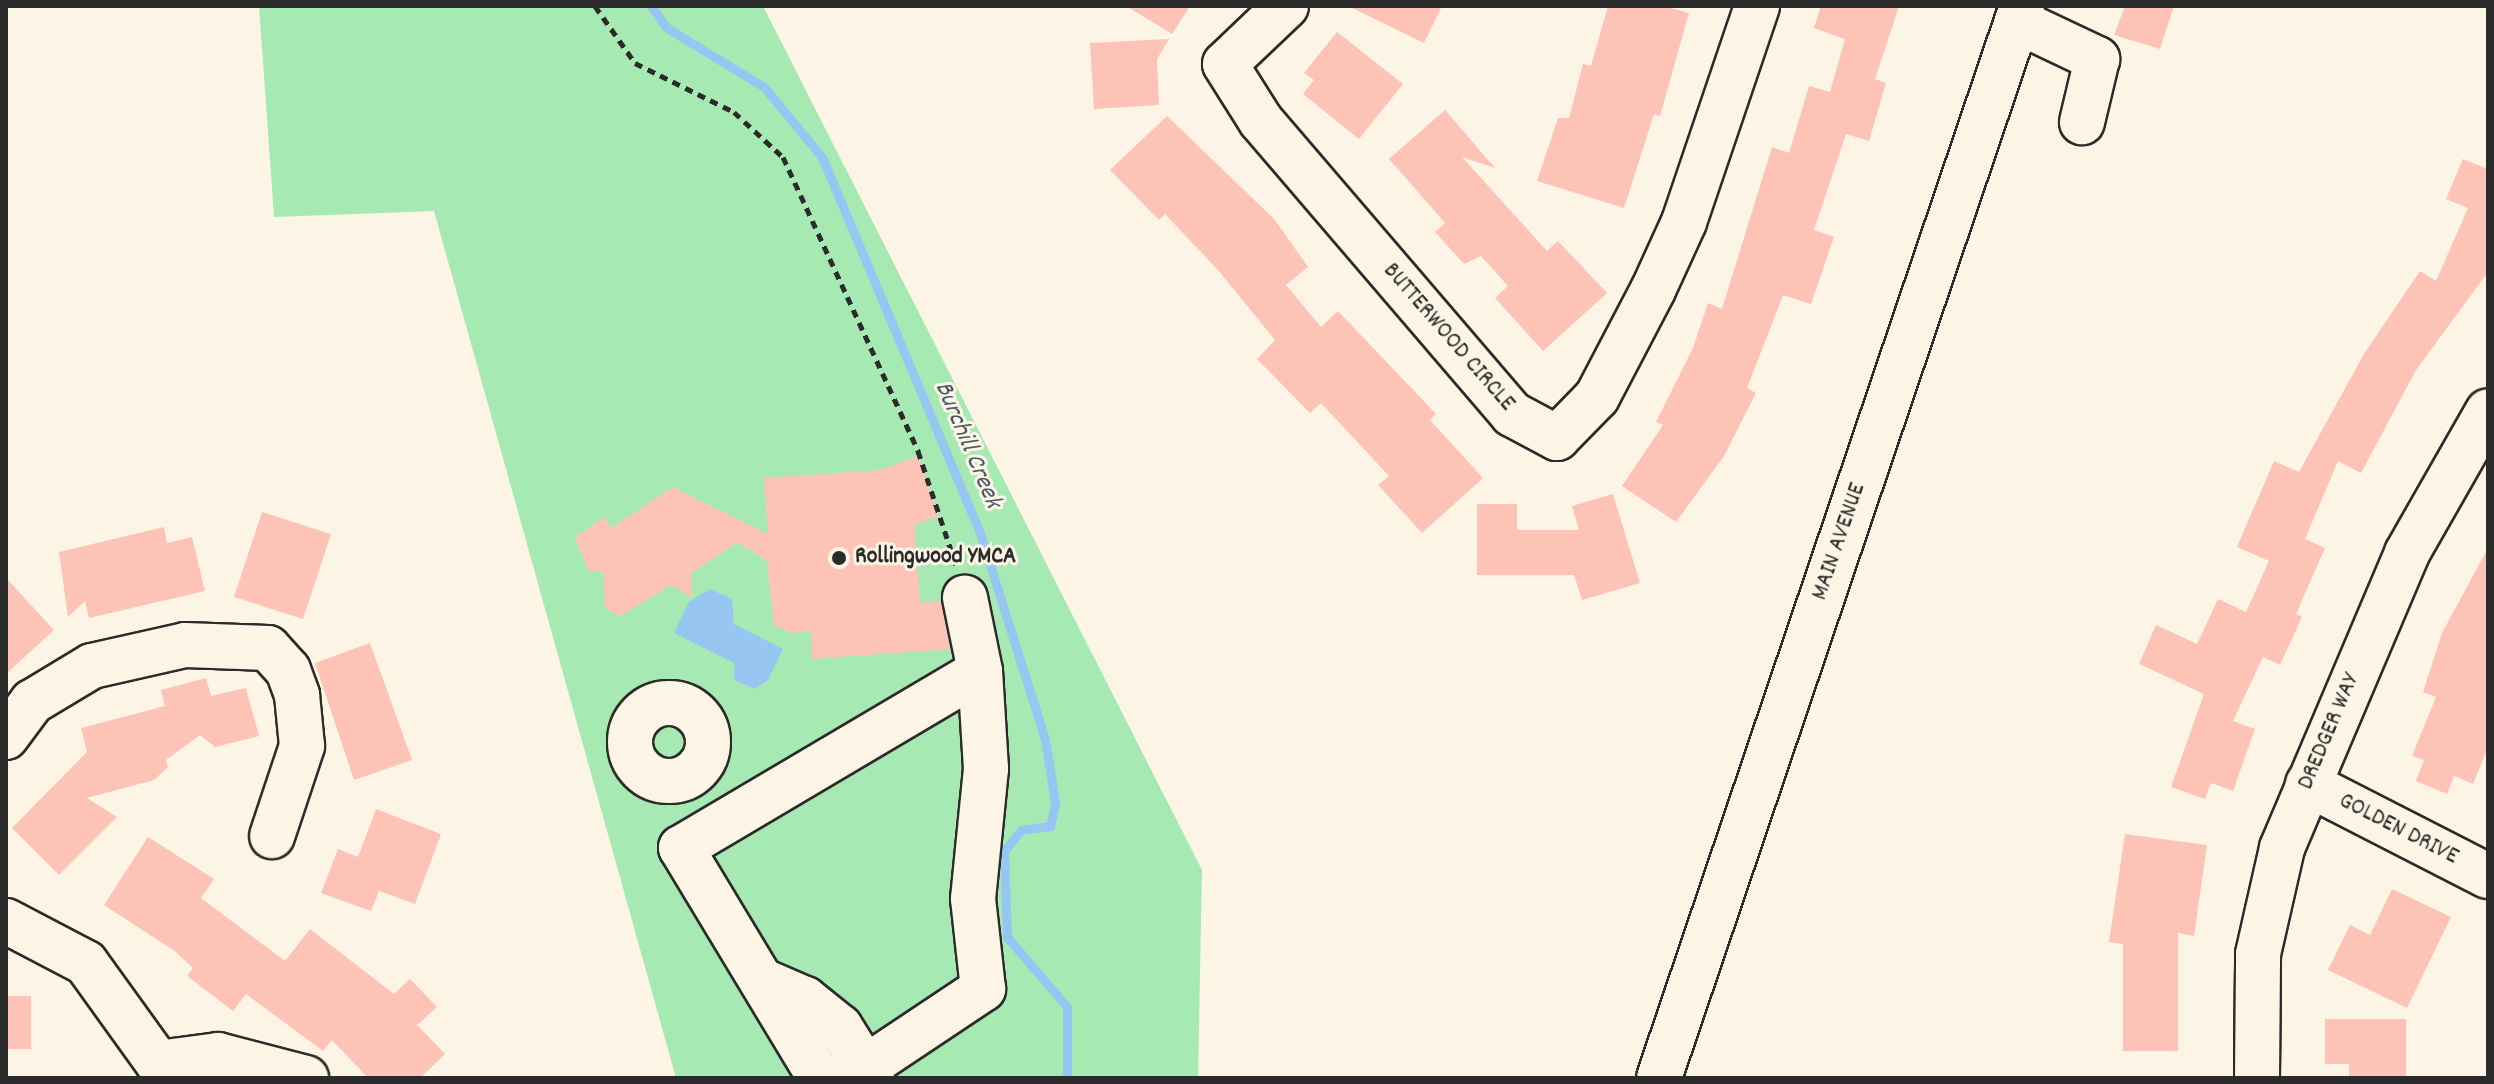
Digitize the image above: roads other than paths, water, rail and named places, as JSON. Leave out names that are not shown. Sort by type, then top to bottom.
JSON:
[{"type":"street","name":"BUTTERWOOD CIRCLE","points":[[1286,6],[1225,64],[1261,121],[1512,414],[1557,438],[1597,397],[1659,276],[1684,222],[1757,6]]},
{"type":"street","points":[[2019,13],[2097,59],[2082,122]]},
{"type":"street","name":"MAIN AVENUE","points":[[1659,1078],[2019,13]]},
{"type":"street","name":"DREDGER WAY","points":[[2257,1078],[2258,954],[2282,848],[2407,553],[2488,411]]},
{"type":"street","points":[[763,981],[805,999],[840,1027],[858,1074],[983,989],[973,899],[986,769],[980,671],[965,598]]},
{"type":"street","points":[[6,737],[32,702],[92,666],[185,645],[268,648],[288,670],[297,695],[302,746],[272,836]]},
{"type":"street","points":[[820,1078],[681,848],[980,671]]},
{"type":"street","points":[[692,774],[721,822]]},
{"type":"street","name":"GOLDEN DRIVE","points":[[2308,784],[2488,876]]},
{"type":"street","points":[[6,921],[65,948],[93,970],[153,1071],[218,1055],[306,1078]]},
{"type":"water","points":[[710,589],[732,599],[734,624],[783,649],[768,680],[755,689],[734,680],[734,663],[674,633],[689,602]]},
{"type":"waterway","name":"Burchill Creek","points":[[651,6],[667,28],[764,87],[822,157],[980,533],[1045,739],[1055,803],[1050,826],[1021,830],[1004,851],[1007,937],[1067,1007],[1067,1078]]},
{"type":"place","name":"Rollingwood YMCA","points":[[839,558]]}]
